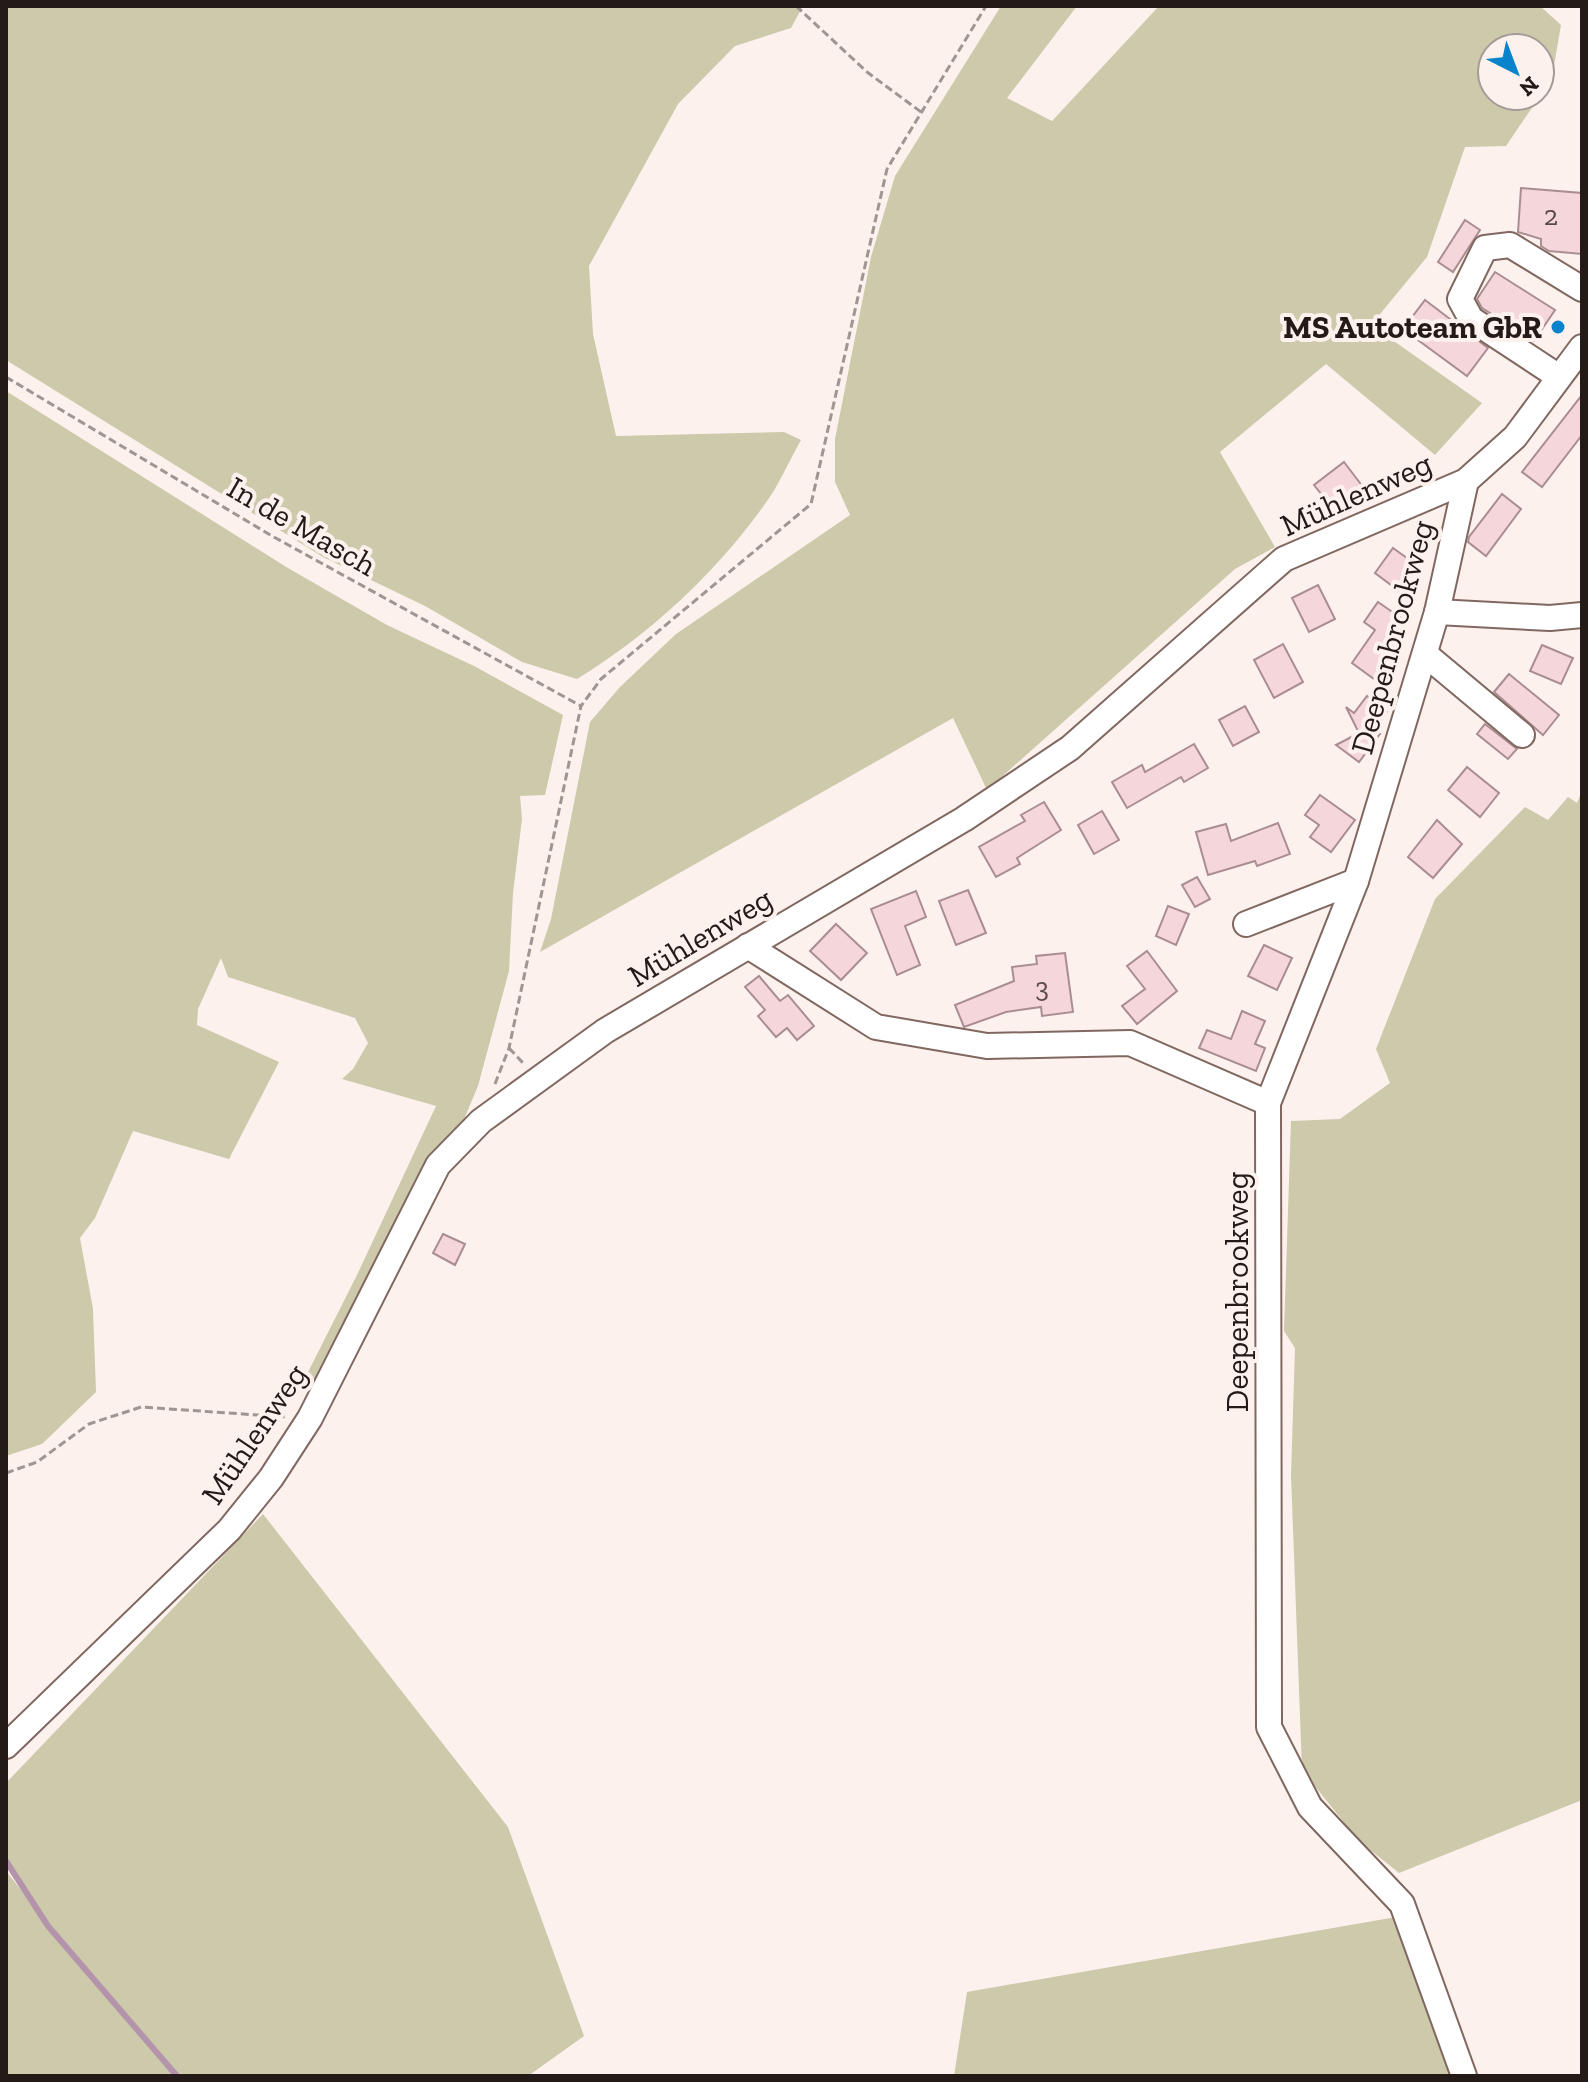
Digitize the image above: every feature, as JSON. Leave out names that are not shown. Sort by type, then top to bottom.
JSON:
[{"type":"street","points":[[1559,377],[1471,319],[1460,299],[1485,248],[1510,245],[1582,289]]},
{"type":"street","name":"Mühlenweg","points":[[6,1746],[229,1530],[271,1478],[310,1418],[438,1165],[481,1121],[605,1031],[964,819],[1070,748],[1284,559],[1466,481],[1515,437],[1582,347]]},
{"type":"street","name":"Deepenbrookweg","points":[[1464,2076],[1402,1904],[1310,1807],[1269,1727],[1268,1103],[1356,881],[1437,612],[1466,481]]},
{"type":"street","points":[[1437,612],[1550,618],[1582,615]]},
{"type":"street","points":[[1425,654],[1522,735]]},
{"type":"street","points":[[1246,924],[1356,881]]},
{"type":"street","points":[[748,946],[876,1027],[987,1046],[1130,1043],[1268,1103]]},
{"type":"path","points":[[796,6],[867,72],[921,112]]},
{"type":"path","points":[[481,1121],[509,1048],[581,706],[601,679],[811,504],[887,169],[986,6]]},
{"type":"path","name":"In de Masch","points":[[6,377],[272,536],[581,706]]},
{"type":"path","points":[[6,1473],[37,1462],[89,1424],[141,1407],[310,1418]]},
{"type":"shaded area","points":[[6,6],[803,6],[791,28],[735,46],[678,104],[589,266],[593,334],[616,436],[784,432],[801,440],[770,497],[703,579],[630,643],[577,679],[522,662],[425,606],[323,557],[6,360]]},
{"type":"shaded area","points":[[1001,6],[1077,6],[1007,98],[1052,121],[1159,6],[1540,6],[1561,25],[1556,54],[1556,32],[1476,32],[1476,112],[1529,112],[1506,146],[1465,147],[1427,257],[1371,325],[1482,403],[1435,455],[1326,364],[1220,452],[1275,547],[1235,569],[987,790],[953,718],[540,952],[551,919],[590,722],[620,687],[676,634],[850,515],[835,482],[835,439],[871,257],[895,176]]},
{"type":"shaded area","points":[[6,391],[288,568],[387,625],[474,666],[563,715],[545,795],[520,796],[522,819],[513,893],[509,971],[478,1086],[457,1136],[413,1194],[318,1379],[299,1390],[436,1106],[342,1079],[353,1069],[368,1043],[355,1018],[228,977],[221,958],[198,1009],[197,1025],[279,1062],[229,1159],[133,1131],[95,1218],[80,1238],[93,1309],[96,1392],[42,1444],[6,1456]]},
{"type":"shaded area","points":[[1582,791],[1582,1800],[1399,1873],[1358,1840],[1302,1770],[1291,1475],[1295,1348],[1284,1331],[1291,1121],[1340,1119],[1390,1083],[1376,1049],[1435,899],[1525,807],[1548,820],[1568,797],[1577,803]]},
{"type":"shaded area","points":[[263,1514],[508,1827],[584,2036],[528,2076],[6,2076],[6,1871],[40,1914],[6,1861],[6,1783]]},
{"type":"shaded area","points":[[1396,1917],[1451,2076],[954,2076],[967,1992]]},
{"type":"building","points":[[1521,188],[1582,193],[1582,254],[1549,251],[1541,246],[1541,239],[1518,232]]},
{"type":"building","points":[[1465,220],[1480,230],[1453,272],[1438,262]]},
{"type":"building","points":[[1495,272],[1555,310],[1534,341],[1482,308],[1477,299]]},
{"type":"building","points":[[1425,300],[1488,348],[1467,376],[1403,329]]},
{"type":"building","points":[[1582,395],[1582,435],[1542,487],[1522,472]]},
{"type":"building","points":[[1344,462],[1363,487],[1334,510],[1314,485]]},
{"type":"building","points":[[1502,494],[1521,509],[1486,556],[1468,542],[1469,537]]},
{"type":"building","points":[[1393,548],[1418,566],[1399,591],[1375,573]]},
{"type":"building","points":[[1318,585],[1335,619],[1309,632],[1292,598]]},
{"type":"building","points":[[1378,602],[1401,618],[1387,638],[1398,645],[1374,679],[1352,663],[1375,630],[1364,622]]},
{"type":"building","points":[[1283,644],[1303,682],[1274,698],[1254,660]]},
{"type":"building","points":[[1542,645],[1573,658],[1561,684],[1530,671]]},
{"type":"building","points":[[1509,674],[1559,715],[1543,735],[1494,692]]},
{"type":"building","points":[[1367,696],[1387,712],[1374,729],[1380,734],[1359,762],[1336,745],[1359,733],[1346,707],[1354,713]]},
{"type":"building","points":[[1245,706],[1259,732],[1233,746],[1219,720]]},
{"type":"building","points":[[1485,724],[1517,749],[1508,759],[1477,734]]},
{"type":"building","points":[[1194,744],[1208,768],[1184,782],[1181,777],[1127,808],[1112,782],[1142,765],[1145,772]]},
{"type":"building","points":[[1467,767],[1499,793],[1480,817],[1448,790]]},
{"type":"building","points":[[1320,795],[1355,820],[1331,852],[1310,837],[1319,825],[1305,815]]},
{"type":"building","points":[[1044,802],[1061,830],[1017,858],[1020,864],[996,877],[979,847],[1025,821],[1021,815]]},
{"type":"building","points":[[1102,811],[1119,840],[1094,854],[1078,825]]},
{"type":"building","points":[[1437,820],[1462,844],[1433,878],[1408,857]]},
{"type":"building","points":[[1278,823],[1290,854],[1257,866],[1255,861],[1208,875],[1196,832],[1226,824],[1231,841]]},
{"type":"building","points":[[1197,877],[1210,899],[1195,907],[1182,885]]},
{"type":"building","points":[[968,890],[986,933],[956,945],[939,901]]},
{"type":"building","points":[[916,891],[926,917],[905,926],[920,965],[897,975],[871,909]]},
{"type":"building","points":[[1168,906],[1189,914],[1176,945],[1156,936]]},
{"type":"building","points":[[836,924],[867,953],[841,980],[810,951]]},
{"type":"building","points":[[1264,945],[1292,958],[1277,990],[1248,976]]},
{"type":"building","points":[[1147,951],[1177,991],[1137,1024],[1122,1006],[1145,989],[1127,966]]},
{"type":"building","points":[[1065,953],[1073,1012],[1042,1016],[1041,1007],[1006,1012],[964,1027],[955,1005],[1014,981],[1012,967],[1037,964],[1036,956]]},
{"type":"building","points":[[759,976],[780,1001],[788,995],[814,1026],[797,1040],[787,1028],[776,1037],[758,1016],[765,1010],[745,987]]},
{"type":"building","points":[[1242,1011],[1265,1021],[1255,1044],[1265,1048],[1256,1071],[1199,1048],[1207,1030],[1231,1039]]},
{"type":"building","points":[[443,1234],[465,1244],[455,1265],[433,1253]]},
{"type":"waterway","points":[[6,1861],[48,1926],[177,2076]]},
{"type":"place","name":"MS Autoteam GbR","points":[[1558,327]]}]
